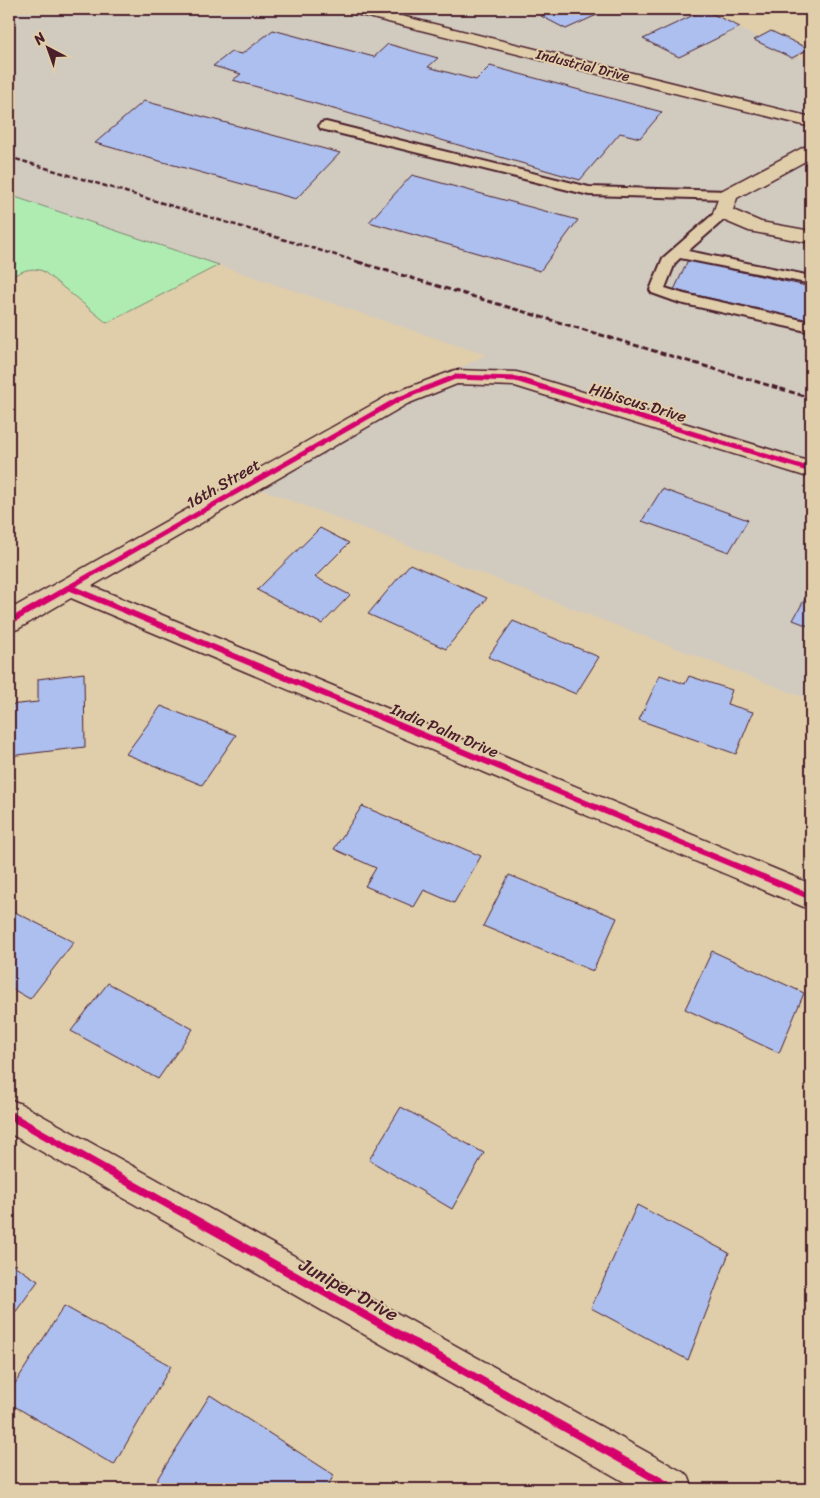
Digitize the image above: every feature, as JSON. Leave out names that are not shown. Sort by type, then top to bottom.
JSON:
[{"type":"street","name":"Industrial Drive","points":[[354,9],[811,122]]},
{"type":"street","points":[[811,151],[725,204],[756,227],[811,237]]},
{"type":"street","name":"Hibiscus Drive","points":[[455,377],[516,379],[811,470]]},
{"type":"street","name":"16th Street","points":[[9,622],[399,399],[455,377]]},
{"type":"street","name":"India Palm Drive","points":[[69,587],[811,897]]},
{"type":"street","name":"Juniper Drive","points":[[9,1115],[674,1489]]},
{"type":"lane","points":[[326,126],[589,192],[725,204]]},
{"type":"lane","points":[[725,204],[668,261],[657,290],[680,298],[811,327]]},
{"type":"lane","points":[[677,252],[811,280]]},
{"type":"shaded area","points":[[9,9],[698,9],[811,62],[811,700],[235,479],[486,355],[9,195]]},
{"type":"green space","points":[[9,195],[219,265],[107,323],[43,271],[29,269],[9,278]]},
{"type":"building","points":[[557,9],[610,9],[566,29],[541,16]]},
{"type":"building","points":[[704,10],[740,27],[679,57],[643,39]]},
{"type":"building","points":[[273,30],[374,57],[388,44],[438,58],[428,67],[476,80],[490,66],[662,112],[640,138],[620,133],[580,180],[233,80],[241,74],[213,66],[231,52],[242,54]]},
{"type":"building","points":[[771,31],[809,49],[792,58],[754,40]]},
{"type":"building","points":[[144,101],[340,153],[296,199],[95,143]]},
{"type":"building","points":[[412,175],[578,220],[540,271],[369,222]]},
{"type":"building","points":[[688,260],[811,287],[811,321],[674,290]]},
{"type":"building","points":[[662,489],[748,520],[729,552],[642,521]]},
{"type":"building","points":[[320,528],[349,543],[315,577],[350,595],[322,624],[257,590]]},
{"type":"building","points":[[410,564],[487,598],[446,649],[368,614]]},
{"type":"building","points":[[811,588],[811,627],[793,620]]},
{"type":"building","points":[[513,621],[599,657],[576,694],[488,657]]},
{"type":"building","points":[[84,673],[85,747],[9,756],[9,705],[38,702],[38,679]]},
{"type":"building","points":[[660,675],[685,684],[689,676],[732,690],[727,704],[753,712],[736,754],[639,720]]},
{"type":"building","points":[[161,706],[236,735],[202,785],[126,754]]},
{"type":"building","points":[[362,806],[481,856],[454,903],[424,890],[414,907],[365,886],[376,868],[334,849]]},
{"type":"building","points":[[509,875],[617,918],[593,971],[483,926]]},
{"type":"building","points":[[9,909],[74,942],[30,999],[9,987]]},
{"type":"building","points":[[712,951],[804,993],[779,1053],[685,1009]]},
{"type":"building","points":[[108,983],[193,1029],[158,1079],[71,1031]]},
{"type":"building","points":[[401,1107],[484,1153],[452,1209],[369,1160]]},
{"type":"building","points":[[637,1205],[729,1253],[688,1360],[591,1308]]},
{"type":"building","points":[[9,1262],[38,1281],[9,1321]]},
{"type":"building","points":[[64,1306],[171,1366],[114,1465],[9,1403],[9,1393]]},
{"type":"building","points":[[210,1395],[334,1475],[326,1489],[151,1489]]},
{"type":"railway","points":[[9,157],[362,263]]},
{"type":"railway","points":[[358,262],[811,398]]},
{"type":"cycle path","points":[[9,622],[399,399],[455,377],[516,379],[811,470]]},
{"type":"cycle path","points":[[69,587],[811,897]]},
{"type":"cycle path","points":[[9,1115],[674,1489]]}]
